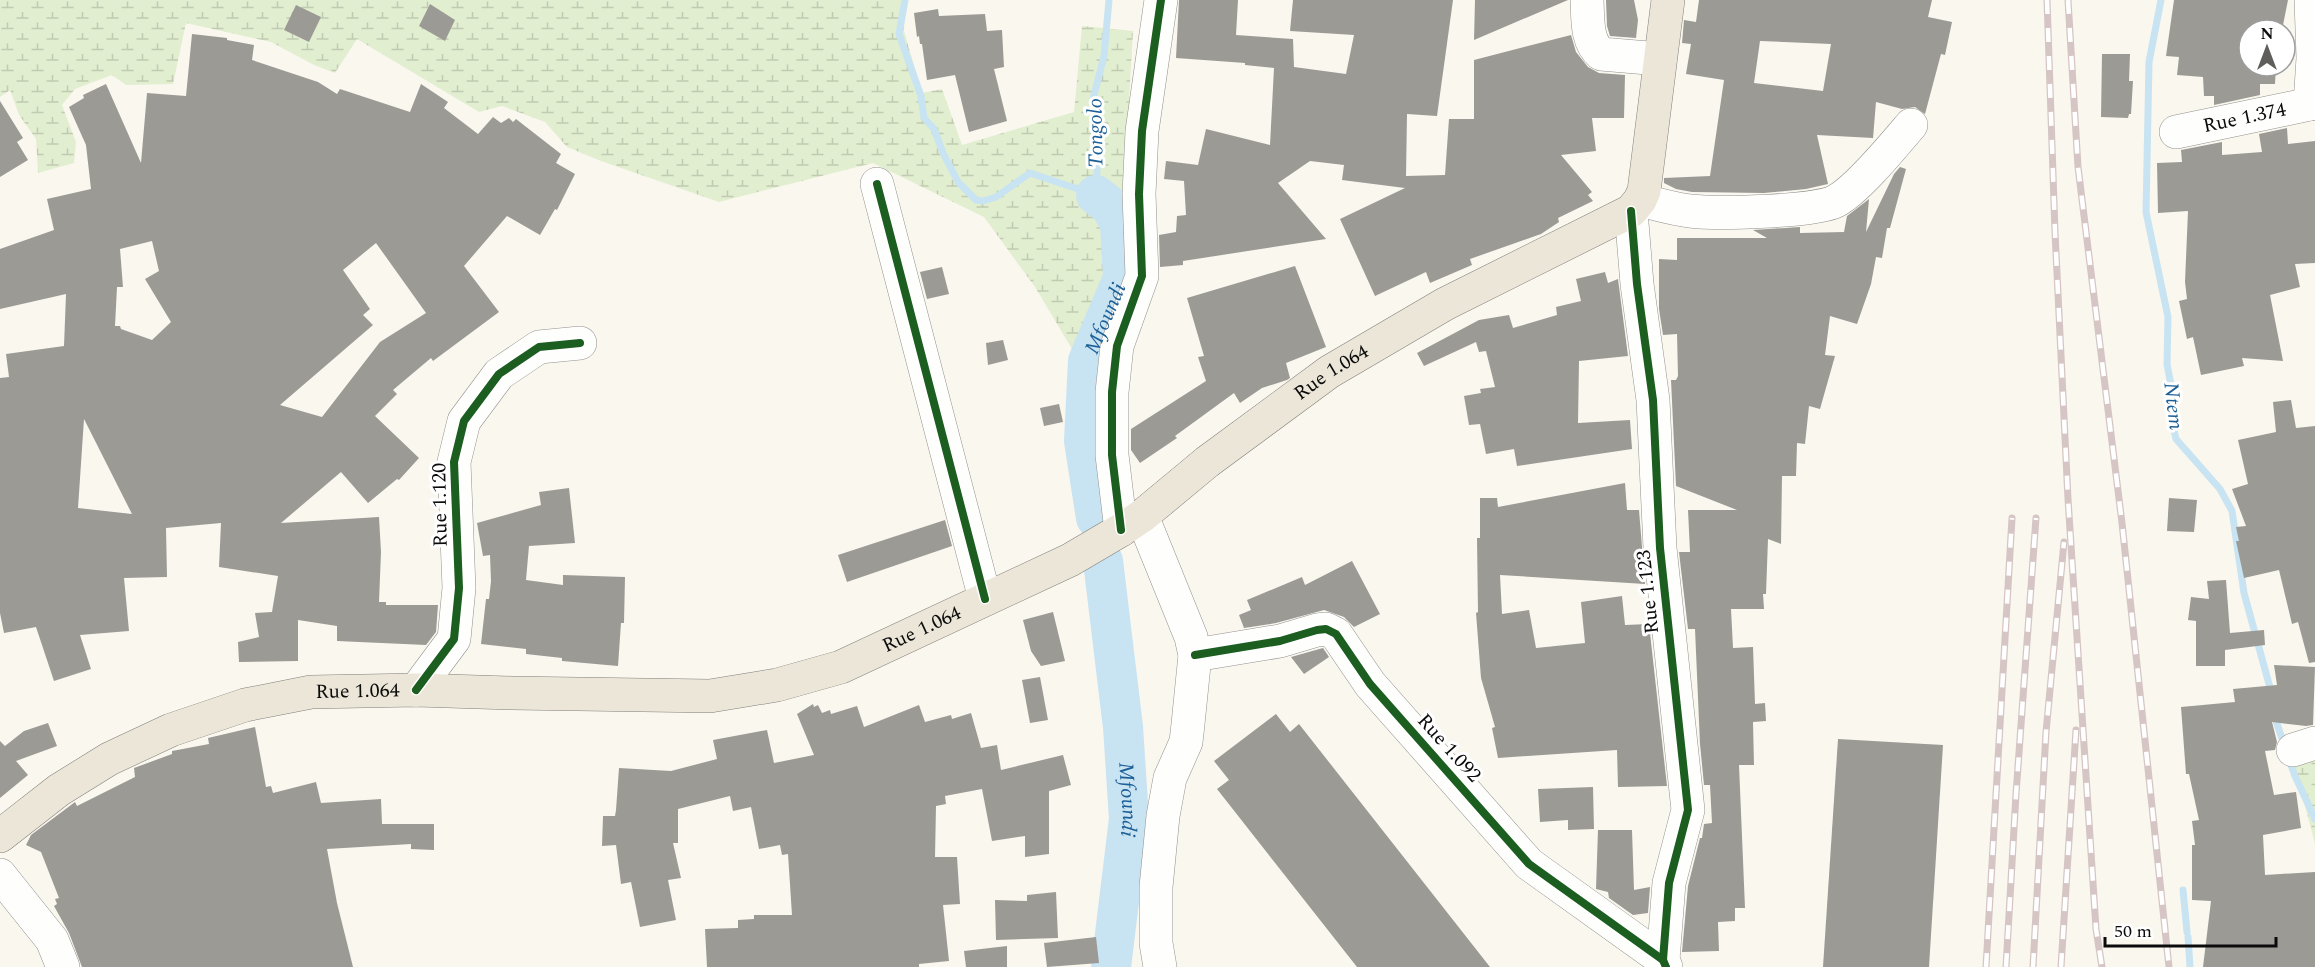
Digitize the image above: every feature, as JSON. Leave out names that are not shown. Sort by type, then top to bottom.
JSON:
[{"type":"main road","points":[[1635,205],[1649,160],[1668,0]]},
{"type":"main road","name":"Rue 1.064","points":[[0,836],[59,790],[109,759],[171,730],[245,705],[311,692],[416,690],[710,696],[777,685],[840,667],[1070,560],[1132,523],[1207,462],[1329,372],[1445,304],[1635,205]]},
{"type":"street","points":[[1160,967],[1156,943],[1156,888],[1163,816],[1170,778],[1186,741],[1195,655],[1191,637],[1132,523],[1112,455],[1112,392],[1117,346],[1142,276],[1139,194],[1142,131],[1161,0]]},
{"type":"street","points":[[1587,0],[1590,38],[1601,54],[1660,59]]},
{"type":"street","points":[[2311,0],[2313,104]]},
{"type":"street","name":"Rue 1.374","points":[[2176,132],[2313,104]]},
{"type":"street","points":[[1635,205],[1702,212],[1821,207],[1838,200],[1856,184],[1911,125]]},
{"type":"street","points":[[877,184],[985,599]]},
{"type":"street","name":"Rue 1.123","points":[[1635,205],[1637,284],[1653,400],[1660,548],[1688,810],[1669,883],[1665,964]]},
{"type":"street","name":"Rue 1.120","points":[[416,690],[454,639],[459,588],[454,462],[464,421],[499,374],[538,347],[580,343]]},
{"type":"street","name":"Rue 1.092","points":[[1195,655],[1280,641],[1317,630],[1326,629],[1336,634],[1370,684],[1529,864],[1665,964]]},
{"type":"street","points":[[0,875],[52,940],[63,967]]},
{"type":"green space","points":[[0,0],[905,0],[904,31],[922,93],[942,89],[962,145],[1074,112],[1082,26],[1133,31],[1129,100],[1131,284],[1104,365],[1079,371],[1072,349],[1035,287],[984,217],[873,163],[719,202],[567,147],[545,122],[502,106],[479,112],[357,39],[335,73],[314,65],[271,42],[186,23],[173,84],[126,85],[112,75],[75,89],[62,105],[76,142],[74,163],[38,173],[36,139],[19,115],[10,90],[0,97]]},
{"type":"green space","points":[[2315,754],[2315,844],[2300,787],[2289,762]]},
{"type":"building","points":[[1179,0],[1238,0],[1236,35],[1293,39],[1294,67],[1346,74],[1354,35],[1290,31],[1293,0],[1453,0],[1437,116],[1407,114],[1406,176],[1445,175],[1449,119],[1474,119],[1474,60],[1571,35],[1576,52],[1588,67],[1599,73],[1625,75],[1624,118],[1592,118],[1596,151],[1561,155],[1592,192],[1588,195],[1593,201],[1558,218],[1559,222],[1541,234],[1470,259],[1472,265],[1430,283],[1426,272],[1375,296],[1340,219],[1405,188],[1342,180],[1344,165],[1310,161],[1278,183],[1326,239],[1183,261],[1183,265],[1160,267],[1159,235],[1176,232],[1177,216],[1186,215],[1184,181],[1164,179],[1166,161],[1198,165],[1206,129],[1270,145],[1274,68],[1245,65],[1245,63],[1176,58]]},
{"type":"building","points":[[1475,0],[1568,0],[1474,40]]},
{"type":"building","points":[[1606,0],[1634,0],[1638,20],[1636,38],[1610,36],[1607,26]]},
{"type":"building","points":[[1699,0],[1932,0],[1928,17],[1952,22],[1945,55],[1941,54],[1925,114],[1915,107],[1902,109],[1876,102],[1873,138],[1817,135],[1828,184],[1806,189],[1764,193],[1692,192],[1676,189],[1664,183],[1664,178],[1710,176],[1724,80],[1686,74],[1691,44],[1682,43],[1684,20],[1696,22]],"holes":[[[1760,41],[1831,44],[1823,91],[1754,83]]]},
{"type":"building","points":[[2174,0],[2288,0],[2284,18],[2237,18],[2237,78],[2275,78],[2275,84],[2260,84],[2260,95],[2214,105],[2214,96],[2204,96],[2203,77],[2177,75],[2179,57],[2166,56]]},
{"type":"building","points":[[430,4],[455,20],[445,41],[419,26]]},
{"type":"building","points":[[296,5],[321,17],[309,42],[284,30]]},
{"type":"building","points":[[938,9],[939,16],[985,14],[987,31],[1002,30],[1004,67],[994,69],[1007,121],[969,132],[955,75],[927,80],[922,44],[920,44],[919,36],[917,37],[914,13]]},
{"type":"building","points":[[192,34],[227,38],[227,40],[254,45],[252,60],[318,82],[337,94],[340,89],[410,112],[421,84],[448,102],[444,108],[478,134],[493,117],[501,123],[509,118],[513,122],[516,119],[561,154],[556,163],[575,174],[557,210],[555,209],[540,235],[507,216],[464,266],[499,312],[433,361],[431,358],[393,390],[397,394],[375,416],[419,458],[399,480],[397,479],[368,503],[341,472],[281,523],[379,517],[381,552],[379,602],[386,602],[386,605],[438,605],[436,632],[426,645],[337,641],[337,626],[298,620],[298,661],[239,662],[238,642],[259,637],[255,613],[272,612],[278,576],[219,567],[221,523],[166,528],[167,577],[124,578],[129,631],[80,635],[91,669],[54,681],[36,627],[4,633],[0,613],[0,378],[9,377],[6,354],[64,346],[66,294],[0,309],[0,249],[54,230],[47,199],[91,189],[86,145],[69,107],[84,98],[83,95],[106,84],[141,163],[147,93],[186,96]],"holes":[[[152,241],[159,271],[145,279],[171,322],[152,340],[115,326],[117,287],[123,287],[120,249]],[[376,243],[426,313],[380,342],[322,417],[280,405],[373,325],[363,315],[370,309],[343,270]],[[84,419],[132,514],[78,508]]]},
{"type":"building","points":[[2102,54],[2130,54],[2129,81],[2133,81],[2131,114],[2128,118],[2101,117]]},
{"type":"building","points":[[0,101],[23,138],[17,142],[28,160],[0,177]]},
{"type":"building","points":[[2287,128],[2288,144],[2315,141],[2315,263],[2295,264],[2300,287],[2270,295],[2283,361],[2242,358],[2244,366],[2201,375],[2193,337],[2187,339],[2179,301],[2187,299],[2185,282],[2188,211],[2158,213],[2157,163],[2182,162],[2181,150],[2222,142],[2222,155],[2262,152],[2259,134]]},
{"type":"building","points":[[1900,167],[1906,169],[1890,228],[1887,228],[1882,258],[1876,257],[1871,284],[1857,324],[1830,316],[1825,355],[1835,356],[1820,409],[1809,406],[1805,444],[1797,443],[1796,476],[1782,476],[1781,544],[1768,539],[1766,594],[1763,594],[1764,609],[1731,609],[1733,648],[1753,647],[1755,704],[1765,703],[1766,721],[1753,722],[1754,765],[1739,765],[1745,908],[1735,908],[1735,921],[1718,922],[1719,951],[1682,952],[1688,886],[1704,824],[1712,823],[1710,785],[1704,785],[1700,744],[1695,629],[1688,629],[1679,552],[1690,552],[1688,510],[1737,510],[1676,486],[1671,380],[1676,380],[1678,376],[1677,334],[1663,335],[1659,309],[1659,259],[1677,260],[1677,238],[1767,238],[1753,230],[1800,227],[1800,233],[1844,232],[1847,216],[1869,199],[1866,232],[1894,174]]},
{"type":"building","points":[[1295,266],[1326,347],[1286,363],[1290,378],[1287,380],[1262,388],[1240,403],[1234,393],[1175,436],[1177,438],[1140,463],[1131,450],[1131,429],[1206,381],[1198,357],[1204,356],[1187,298]]},
{"type":"building","points":[[942,267],[949,294],[927,299],[920,272]]},
{"type":"building","points":[[1605,272],[1608,283],[1618,279],[1628,356],[1579,361],[1578,423],[1630,420],[1632,449],[1517,466],[1514,449],[1486,454],[1480,424],[1469,425],[1464,396],[1481,393],[1480,389],[1495,387],[1486,351],[1479,352],[1476,342],[1424,366],[1417,353],[1479,320],[1509,315],[1513,328],[1557,315],[1556,307],[1581,301],[1576,279]]},
{"type":"building","points":[[1003,340],[1008,360],[988,365],[986,343]]},
{"type":"building","points":[[2291,400],[2296,428],[2315,426],[2315,662],[2309,663],[2298,622],[2292,624],[2279,570],[2244,578],[2236,541],[2239,541],[2236,527],[2246,526],[2232,489],[2248,484],[2238,440],[2276,432],[2273,402]]},
{"type":"building","points":[[1059,404],[1063,422],[1044,426],[1040,408]]},
{"type":"building","points":[[1625,483],[1627,510],[1639,510],[1645,584],[1500,575],[1502,614],[1529,610],[1536,648],[1585,643],[1581,602],[1622,596],[1625,625],[1649,624],[1667,786],[1618,787],[1617,750],[1498,758],[1492,728],[1495,727],[1481,678],[1476,613],[1478,612],[1477,538],[1480,538],[1480,498],[1497,498],[1498,507]]},
{"type":"building","points":[[569,488],[575,543],[529,546],[526,580],[563,585],[563,575],[625,577],[624,623],[621,623],[618,666],[562,661],[562,658],[526,654],[526,649],[481,644],[486,599],[489,599],[491,581],[490,555],[483,556],[477,523],[541,505],[539,492]]},
{"type":"building","points":[[2169,498],[2197,500],[2194,532],[2167,531]]},
{"type":"building","points":[[945,520],[952,546],[847,582],[838,555]]},
{"type":"building","points":[[1352,561],[1380,614],[1354,627],[1344,617],[1324,610],[1276,623],[1244,628],[1239,615],[1251,610],[1247,600],[1302,577],[1305,585]]},
{"type":"building","points":[[2226,580],[2230,633],[2264,630],[2265,645],[2225,650],[2225,666],[2196,666],[2196,621],[2188,620],[2191,597],[2209,599],[2207,581]]},
{"type":"building","points":[[1053,612],[1065,661],[1041,666],[1031,651],[1023,620]]},
{"type":"building","points":[[1323,648],[1329,657],[1304,674],[1291,657]]},
{"type":"building","points":[[2274,665],[2315,667],[2313,725],[2272,722],[2277,742],[2275,750],[2265,751],[2274,795],[2296,792],[2301,828],[2263,835],[2265,875],[2315,872],[2315,967],[2203,967],[2211,901],[2192,900],[2192,845],[2195,845],[2192,821],[2199,820],[2189,774],[2186,774],[2181,707],[2235,702],[2233,689],[2277,685]]},
{"type":"building","points":[[1040,677],[1048,720],[1030,723],[1022,680]]},
{"type":"building","points":[[813,704],[814,707],[818,705],[822,713],[830,710],[831,714],[857,706],[864,727],[919,705],[925,722],[951,715],[952,719],[971,713],[981,748],[997,745],[1001,770],[1063,755],[1071,785],[1049,791],[1049,854],[1025,857],[1025,836],[992,841],[982,789],[945,796],[946,804],[936,806],[935,857],[957,857],[960,904],[943,905],[949,961],[919,964],[919,967],[707,967],[705,929],[738,928],[738,920],[754,919],[754,915],[792,915],[788,854],[782,855],[780,845],[759,849],[751,807],[733,811],[730,796],[678,809],[678,843],[673,843],[681,878],[668,880],[676,920],[640,927],[631,882],[621,884],[616,845],[602,846],[603,816],[615,816],[619,768],[671,771],[717,759],[713,740],[767,730],[774,763],[814,755],[797,714]]},
{"type":"building","points":[[1276,714],[1290,732],[1299,724],[1490,967],[1357,967],[1217,789],[1229,780],[1214,761]]},
{"type":"building","points":[[48,723],[57,746],[16,761],[28,775],[0,798],[0,741],[5,746],[24,731]]},
{"type":"building","points":[[255,727],[266,787],[271,786],[273,793],[316,782],[321,803],[381,799],[382,824],[434,824],[434,850],[411,849],[411,844],[327,849],[337,903],[353,967],[82,967],[69,933],[54,906],[57,904],[55,899],[59,898],[41,852],[26,845],[31,835],[75,802],[77,806],[135,777],[134,768],[172,754],[172,751],[209,744],[208,738]]},
{"type":"building","points":[[1838,739],[1943,745],[1929,967],[1823,967]]},
{"type":"building","points":[[1593,787],[1594,829],[1568,830],[1568,820],[1540,822],[1538,789]]},
{"type":"building","points":[[1598,830],[1632,830],[1634,890],[1650,887],[1648,913],[1633,915],[1609,898],[1608,892],[1596,889]]},
{"type":"building","points":[[1056,892],[1058,938],[996,940],[995,900],[1027,901],[1027,895]]},
{"type":"building","points":[[1096,937],[1099,963],[1047,967],[1044,943]]},
{"type":"building","points":[[1007,946],[1007,967],[966,967],[964,951]]},
{"type":"waterway","name":"Mfoundi","points":[[905,0],[899,34],[921,96],[924,118],[934,129],[958,182],[976,200],[983,201],[996,197],[1030,173],[1096,195],[1098,146],[1093,99],[1104,56],[1109,0]]},
{"type":"waterway","name":"Ntem","points":[[2161,0],[2149,62],[2146,212],[2168,317],[2167,364],[2175,406],[2174,430],[2176,439],[2220,489],[2232,511],[2244,593],[2272,695]]},
{"type":"waterway","name":"Mfoundi","points":[[1096,195],[1111,207],[1120,224],[1123,278],[1088,361],[1084,441],[1096,518]]},
{"type":"waterway","name":"Mfoundi","points":[[1103,561],[1123,727],[1129,819],[1111,967]]},
{"type":"waterway","name":"Ntem","points":[[2274,715],[2285,747]]},
{"type":"waterway","name":"Ntem","points":[[2288,757],[2315,819]]},
{"type":"waterway","points":[[2183,890],[2187,932]]},
{"type":"waterway","points":[[2188,937],[2190,967]]},
{"type":"railway","points":[[2047,0],[2068,499],[2096,929],[2102,967]]},
{"type":"railway","points":[[2068,0],[2078,167],[2122,523],[2169,967]]},
{"type":"railway","points":[[1986,967],[2012,518]]},
{"type":"railway","points":[[2006,967],[2036,518]]},
{"type":"railway","points":[[2033,967],[2046,732],[2064,542]]},
{"type":"railway","points":[[2061,967],[2076,730]]},
{"type":"cycle path","points":[[1121,530],[1112,455],[1112,392],[1117,346],[1142,276],[1139,194],[1142,131],[1161,0]]},
{"type":"cycle path","points":[[877,184],[985,599]]},
{"type":"cycle path","points":[[1631,211],[1637,284],[1653,400],[1660,548],[1688,810],[1669,883],[1663,960],[1666,967]]},
{"type":"cycle path","points":[[416,690],[454,639],[459,588],[454,462],[464,421],[499,374],[539,347],[580,343]]},
{"type":"cycle path","points":[[1195,655],[1280,641],[1317,630],[1326,629],[1336,634],[1370,684],[1529,864],[1663,960]]},
{"type":"water label","name":"Tongolo","points":[[1096,133]]}]
